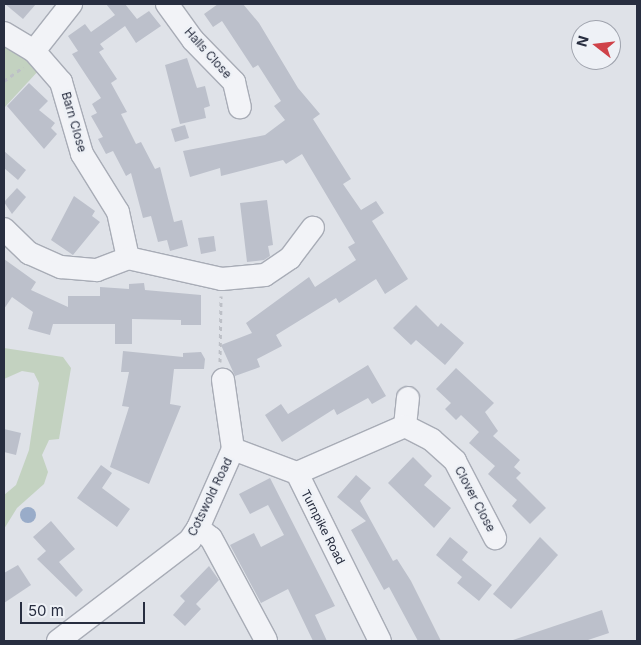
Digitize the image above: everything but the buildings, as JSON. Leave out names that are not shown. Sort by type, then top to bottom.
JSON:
[{"type":"street","points":[[34,51],[71,4]]},
{"type":"street","name":"Halls Close","points":[[167,4],[193,40],[234,82],[240,107]]},
{"type":"street","name":"Barn Close","points":[[4,33],[34,51],[66,92],[82,154],[113,198],[128,258]]},
{"type":"street","points":[[4,229],[29,253],[61,267],[97,270],[128,258],[222,279],[265,275],[290,258],[313,228]]},
{"type":"street","name":"Cotswold Road","points":[[58,641],[190,540],[198,528],[233,449],[223,380]]},
{"type":"street","points":[[233,449],[297,474],[405,426],[408,398]]},
{"type":"street","name":"Clover Close","points":[[405,426],[432,440],[455,461],[495,538]]},
{"type":"street","name":"Turnpike Road","points":[[297,474],[380,641]]},
{"type":"street","points":[[198,528],[212,538],[266,640]]},
{"type":"path","points":[[222,279],[218,346],[223,380]]},
{"type":"green space","points":[[4,44],[40,69],[4,108]]},
{"type":"green space","points":[[4,348],[63,357],[71,368],[59,439],[49,440],[42,455],[48,472],[44,484],[17,508],[4,529],[4,495],[16,485],[29,450],[39,383],[34,373],[22,371],[4,379]]},
{"type":"water","points":[[28,507],[34,509],[36,515],[34,521],[28,523],[22,521],[20,515],[22,509]]}]
